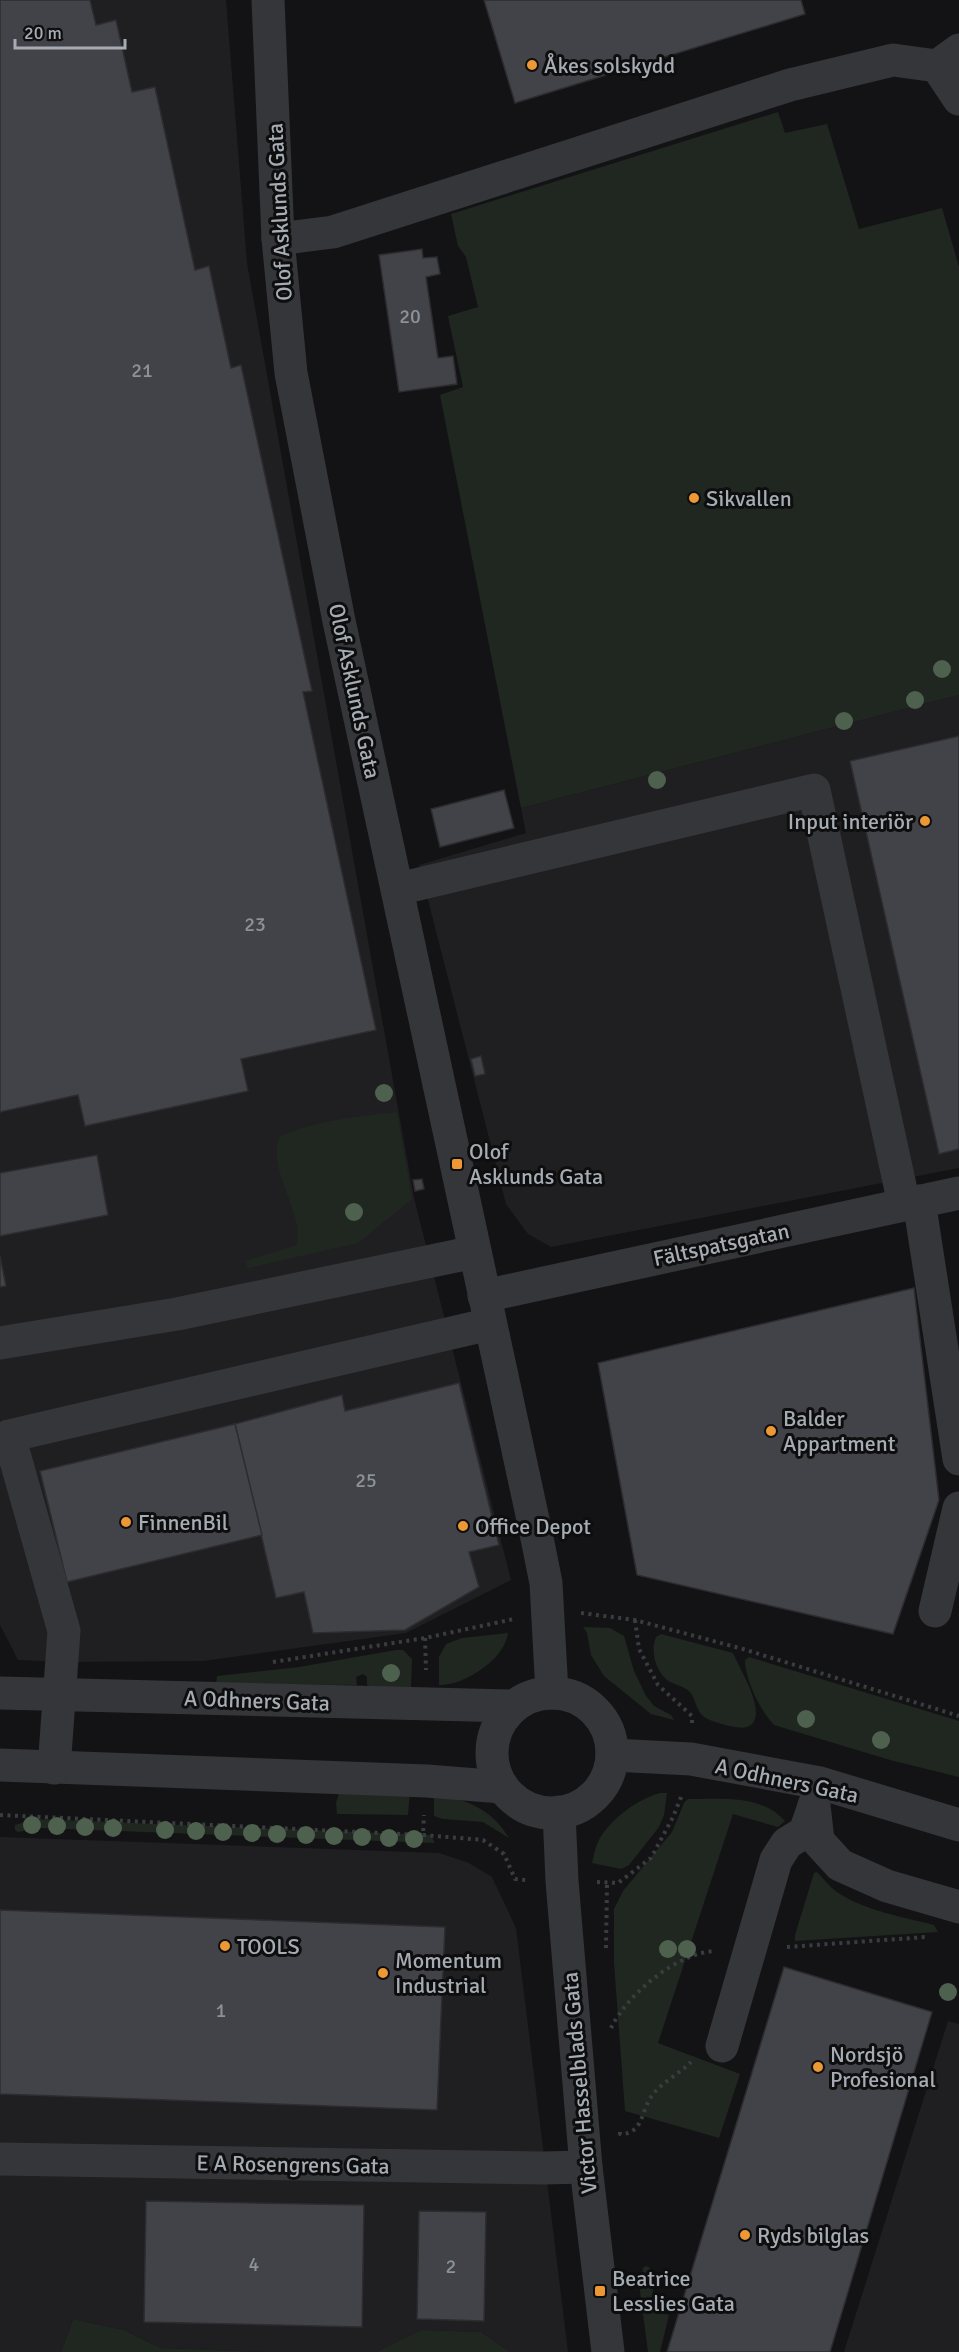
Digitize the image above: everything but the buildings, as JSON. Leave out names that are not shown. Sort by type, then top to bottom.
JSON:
[{"type":"street","name":"Olof Asklunds Gata","points":[[268,0],[278,239],[291,373],[339,621],[546,1583],[552,1693]]},
{"type":"street","points":[[278,239],[333,232],[790,85],[893,60],[948,58],[959,99]]},
{"type":"street","points":[[398,889],[814,790],[911,1203],[959,1460]]},
{"type":"street","name":"Fältspatsgatan","points":[[58,1695],[64,1631],[9,1436],[487,1310],[911,1203],[959,1193]]},
{"type":"street","points":[[0,1343],[177,1314],[475,1251]]},
{"type":"street","points":[[935,1611],[959,1508]]},
{"type":"street","name":"A Odhners Gata","points":[[0,1693],[514,1706],[525,1699],[552,1693],[567,1695],[582,1701],[595,1711],[605,1724],[612,1755],[605,1782],[596,1793],[573,1809],[559,1812]]},
{"type":"street","points":[[54,1768],[58,1695]]},
{"type":"street","points":[[514,1706],[502,1720],[494,1736],[492,1754],[494,1771],[502,1787],[513,1799],[527,1808],[542,1812],[559,1812]]},
{"type":"street","name":"A Odhners Gata","points":[[612,1755],[691,1759],[817,1796],[959,1824]]},
{"type":"street","points":[[0,1765],[427,1781],[502,1787]]},
{"type":"street","points":[[817,1796],[818,1841],[840,1865],[888,1886],[959,1907]]},
{"type":"street","points":[[710,2050],[776,1860],[787,1843],[805,1832],[817,1796]]},
{"type":"street","name":"Victor Hasselblads Gata","points":[[559,1812],[562,1881],[586,2167],[608,2352]]},
{"type":"street","name":"E A Rosengrens Gata","points":[[0,2159],[520,2168],[586,2167]]},
{"type":"path","points":[[264,1663],[425,1638],[515,1618],[583,1613],[634,1620],[743,1649],[959,1716]]},
{"type":"path","points":[[423,1835],[483,1840],[504,1854],[515,1879],[618,1883],[651,1858],[673,1817],[685,1788],[691,1759],[692,1716],[658,1685],[639,1649],[634,1620]]},
{"type":"path","points":[[606,1957],[607,1882]]},
{"type":"path","points":[[608,2019],[610,2032]]},
{"type":"path","points":[[619,2123],[620,2134],[631,2134],[636,2130],[654,2093],[710,2050]]},
{"type":"shaded area","points":[[0,0],[226,0],[247,263],[414,1198],[511,1580],[406,1633],[203,1661],[64,1662],[18,1660],[0,1625]]},
{"type":"shaded area","name":"Sikvallen","points":[[778,112],[785,133],[827,124],[859,229],[942,208],[959,267],[959,695],[521,808],[440,395],[463,387],[448,316],[478,307],[466,257],[458,246],[451,214]]},
{"type":"shaded area","points":[[959,695],[959,1168],[551,1247],[528,1234],[506,1204],[419,865],[526,833],[521,808]]},
{"type":"shaded area","points":[[397,1112],[412,1199],[358,1243],[248,1268],[245,1261],[297,1245],[294,1215],[277,1160],[279,1137],[322,1123]]},
{"type":"shaded area","points":[[583,1627],[610,1628],[624,1636],[634,1671],[646,1696],[654,1706],[671,1715],[674,1720],[651,1714],[604,1676],[591,1655],[587,1633]]},
{"type":"shaded area","points":[[508,1633],[499,1652],[482,1669],[460,1681],[439,1685],[439,1657],[446,1644],[462,1638]]},
{"type":"shaded area","points":[[661,1634],[733,1653],[751,1690],[756,1713],[754,1722],[743,1728],[725,1725],[703,1716],[690,1692],[670,1682],[661,1674],[654,1655],[654,1643],[656,1637]]},
{"type":"shaded area","points":[[403,1650],[412,1659],[411,1687],[372,1687],[367,1685],[367,1677],[363,1674],[356,1677],[357,1685],[216,1684],[217,1676],[299,1667]]},
{"type":"shaded area","points":[[749,1657],[959,1721],[959,1777],[890,1760],[774,1725],[764,1712],[750,1685],[745,1660]]},
{"type":"shaded area","points":[[410,1790],[408,1815],[337,1814],[336,1803],[339,1793]]},
{"type":"shaded area","points":[[660,1793],[667,1793],[664,1815],[659,1827],[629,1865],[621,1869],[592,1863],[598,1843],[617,1817],[634,1805]]},
{"type":"shaded area","points":[[434,1794],[467,1802],[477,1807],[495,1820],[509,1838],[483,1822],[443,1819],[434,1816]]},
{"type":"shaded area","points":[[688,1799],[727,1799],[752,1802],[775,1812],[785,1821],[778,1827],[733,1814],[658,2043],[740,2074],[719,2138],[625,2111],[614,1963],[614,1909],[623,1891],[672,1832],[684,1803]]},
{"type":"shaded area","points":[[35,1819],[431,1835],[434,1843],[40,1828],[18,1832],[15,1830],[15,1825]]},
{"type":"shaded area","points":[[0,1837],[439,1853],[469,1863],[492,1877],[516,1928],[568,2352],[510,2352],[481,2332],[421,2330],[376,2352],[265,2352],[161,2348],[124,2330],[73,2319],[61,2352],[0,2352]]},
{"type":"shaded area","points":[[817,1872],[833,1889],[851,1900],[886,1913],[934,1925],[938,1932],[795,1941],[814,1873]]},
{"type":"shaded area","points":[[948,2021],[959,2024],[959,2352],[844,2352]]},
{"type":"shaded area","points":[[646,2266],[650,2268],[653,2287],[652,2310],[669,2315],[660,2352],[648,2352],[640,2291],[643,2268]]},
{"type":"shaded area","points":[[73,2319],[124,2330],[161,2348],[265,2352],[61,2352]]},
{"type":"shaded area","points":[[421,2330],[481,2332],[510,2352],[376,2352]]},
{"type":"place","name":"Åkes solskydd","points":[[532,65]]},
{"type":"place","name":"Sikvallen","points":[[694,498]]},
{"type":"place","name":"Input interiör","points":[[925,821]]},
{"type":"place","name":"Olof Asklunds Gata","points":[[457,1164]]},
{"type":"place","name":"Balder Appartment","points":[[771,1431]]},
{"type":"place","name":"FinnenBil","points":[[126,1522]]},
{"type":"place","name":"Office Depot","points":[[463,1526]]},
{"type":"place","name":"TOOLS","points":[[225,1946]]},
{"type":"place","name":"Momentum Industrial","points":[[383,1973]]},
{"type":"place","name":"Nordsjö Profesional","points":[[818,2067]]},
{"type":"place","name":"Ryds bilglas","points":[[745,2235]]},
{"type":"place","name":"Beatrice Lesslies Gata","points":[[600,2291]]}]
